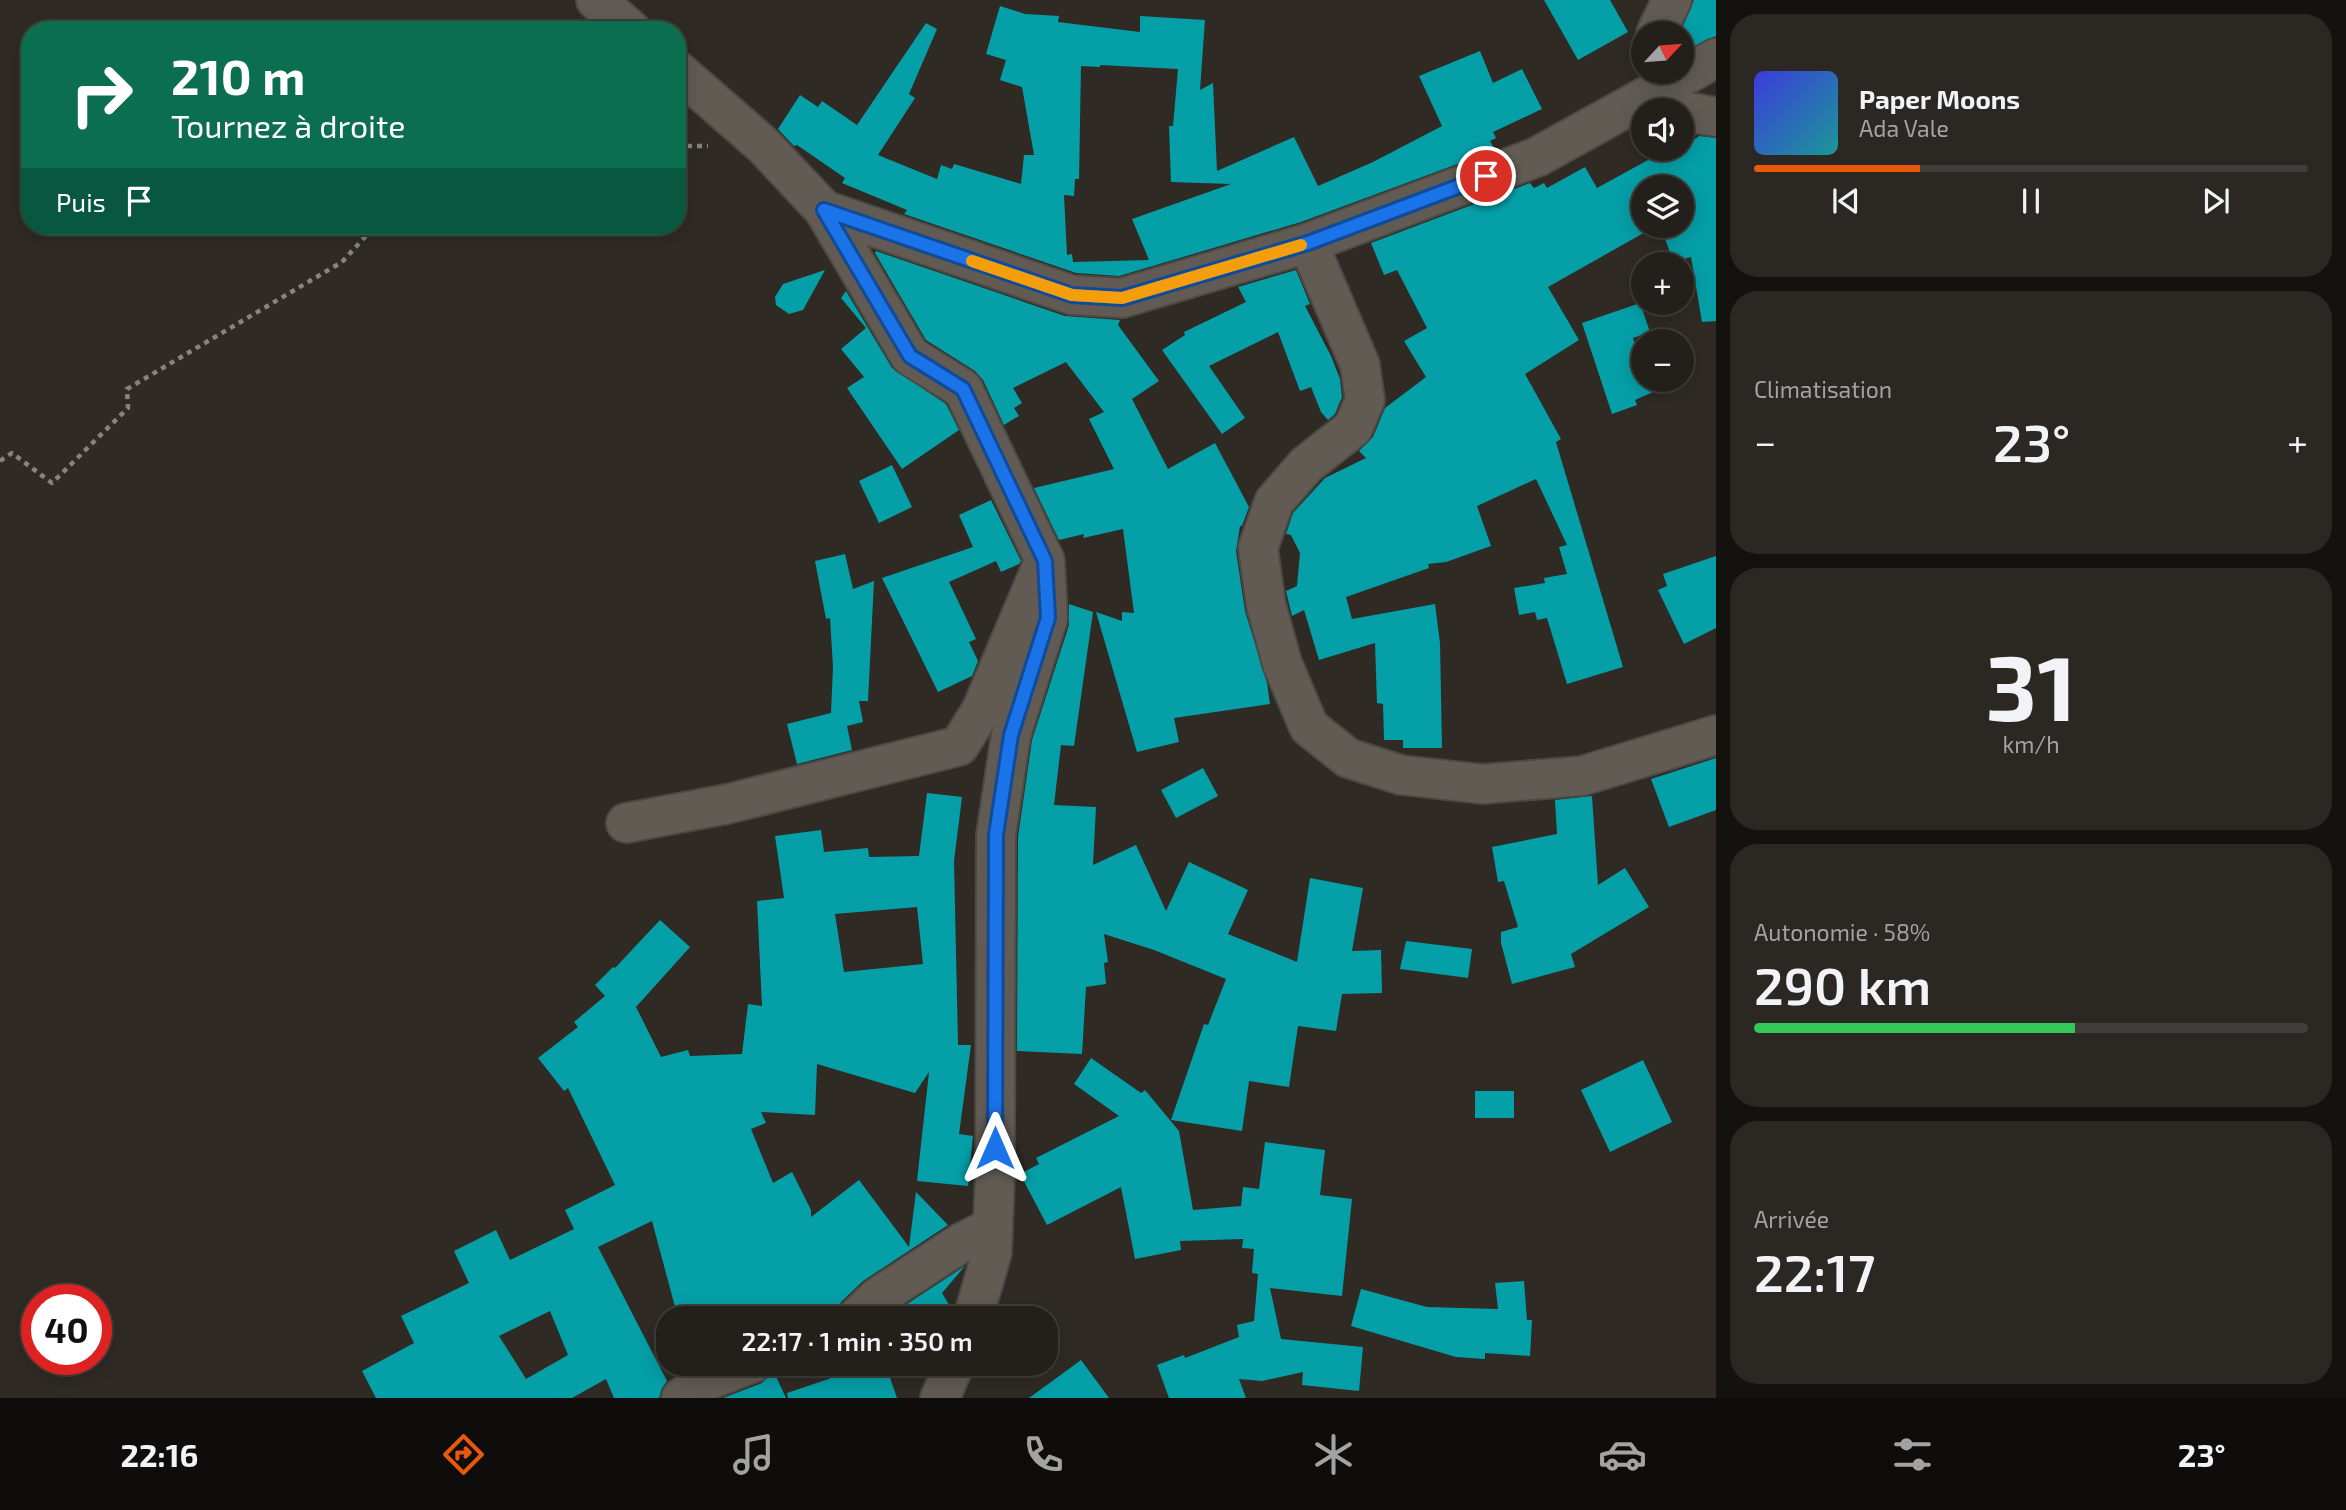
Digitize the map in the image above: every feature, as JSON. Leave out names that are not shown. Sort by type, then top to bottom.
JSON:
[{"type":"street","points":[[596,0],[620,21]]},
{"type":"street","points":[[1662,21],[1672,0]]},
{"type":"street","points":[[824,210],[1072,295],[1122,298],[1308,243],[1537,156],[1641,85],[1716,58]]},
{"type":"street","points":[[686,78],[764,146],[824,210],[910,356],[963,389],[1045,561],[1048,618],[1011,735],[996,835],[992,1252],[976,1306]]},
{"type":"street","points":[[1641,85],[1661,98]]},
{"type":"street","points":[[1694,113],[1716,117]]},
{"type":"street","points":[[1308,243],[1360,365],[1364,400],[1353,428],[1306,466],[1274,502],[1258,548],[1266,606],[1282,663],[1309,727],[1348,758],[1401,775],[1482,784],[1582,776],[1716,735]]},
{"type":"street","points":[[626,823],[727,804],[960,746],[981,710],[1031,587],[1045,561]]},
{"type":"street","points":[[868,1306],[877,1297],[961,1243],[993,1227]]},
{"type":"street","points":[[681,1398],[704,1382],[719,1376]]},
{"type":"street","points":[[940,1398],[949,1376]]},
{"type":"path","points":[[0,461],[12,453],[52,483],[128,408],[127,389],[342,262],[367,235]]},
{"type":"building","points":[[1544,0],[1610,0],[1628,32],[1578,60]]},
{"type":"building","points":[[1694,0],[1716,0],[1716,36],[1694,46],[1694,21],[1685,21]]},
{"type":"building","points":[[1000,6],[1025,14],[1059,16],[1058,22],[1140,32],[1140,16],[1205,20],[1200,90],[1213,83],[1217,171],[1294,137],[1318,186],[1373,162],[1442,126],[1419,76],[1480,51],[1493,83],[1522,69],[1542,109],[1493,132],[1496,138],[1490,141],[1495,150],[1301,222],[1119,276],[1076,273],[904,214],[907,210],[842,183],[845,178],[797,145],[794,146],[778,129],[800,95],[818,107],[822,101],[857,125],[926,23],[937,29],[909,94],[915,98],[878,155],[937,179],[941,165],[952,169],[954,164],[1021,184],[1024,155],[1034,155],[1022,87],[1000,80],[1006,60],[986,54]],"holes":[[[1081,66],[1178,69],[1173,126],[1169,126],[1171,182],[1231,184],[1132,219],[1149,260],[1073,262],[1072,254],[1067,255],[1064,195],[1074,196],[1075,179],[1079,179]]]},
{"type":"building","points":[[1699,136],[1716,138],[1716,321],[1702,322],[1694,275],[1694,252],[1670,252],[1665,238],[1694,238],[1694,175],[1631,175],[1631,238],[1635,238],[1548,287],[1579,340],[1525,374],[1561,439],[1556,442],[1623,667],[1567,684],[1547,618],[1537,620],[1535,612],[1519,615],[1514,588],[1545,583],[1544,578],[1567,574],[1559,547],[1567,545],[1536,479],[1477,506],[1491,546],[1446,562],[1428,564],[1429,568],[1346,597],[1352,619],[1435,604],[1440,643],[1442,748],[1403,748],[1403,740],[1384,740],[1383,704],[1377,703],[1375,643],[1319,660],[1304,610],[1292,616],[1286,591],[1297,586],[1300,553],[1291,535],[1286,534],[1293,513],[1325,478],[1366,458],[1359,451],[1373,437],[1385,408],[1426,377],[1404,341],[1427,328],[1397,270],[1384,275],[1371,243],[1530,183],[1534,188],[1544,183],[1547,188],[1585,167],[1597,188],[1646,161],[1694,161],[1694,140]]},
{"type":"building","points":[[876,251],[1065,316],[1120,320],[1118,325],[1159,381],[1132,399],[1168,469],[1215,443],[1249,507],[1240,526],[1236,551],[1245,611],[1267,683],[1270,704],[1174,718],[1179,742],[1137,752],[1096,612],[1122,621],[1122,612],[1134,613],[1123,529],[1059,540],[1034,488],[1114,469],[1089,419],[1104,412],[1066,362],[1013,388],[1022,403],[1014,408],[1019,416],[1004,425],[983,380],[975,371],[926,340]]},
{"type":"building","points":[[825,270],[803,310],[789,314],[776,305],[775,297],[783,284]]},
{"type":"building","points":[[1296,270],[1310,304],[1305,306],[1340,379],[1342,397],[1335,414],[1328,420],[1321,412],[1311,387],[1300,391],[1278,332],[1209,366],[1245,418],[1222,434],[1162,350],[1185,335],[1184,332],[1246,302],[1238,287]]},
{"type":"building","points":[[846,291],[892,368],[946,404],[959,430],[902,469],[847,388],[864,377],[841,349],[866,328],[841,298]]},
{"type":"building","points":[[1631,306],[1631,315],[1644,315],[1649,329],[1631,329],[1631,392],[1653,392],[1635,400],[1637,405],[1612,414],[1582,323]]},
{"type":"building","points":[[892,465],[912,507],[879,523],[859,481]]},
{"type":"building","points":[[991,500],[1021,561],[1001,572],[996,561],[949,582],[976,639],[969,642],[978,661],[972,676],[938,692],[882,578],[973,547],[959,515]]},
{"type":"building","points":[[845,554],[853,589],[874,581],[868,701],[859,701],[863,722],[847,726],[852,750],[797,764],[787,724],[831,713],[833,667],[830,618],[826,619],[815,561]]},
{"type":"building","points":[[1716,556],[1716,628],[1684,644],[1658,590],[1667,586],[1663,574]]},
{"type":"building","points":[[1069,604],[1093,612],[1074,746],[1061,745],[1054,805],[1096,807],[1093,865],[1136,845],[1166,911],[1189,862],[1248,890],[1228,934],[1297,962],[1310,878],[1363,888],[1352,951],[1381,950],[1382,993],[1342,994],[1336,1031],[1298,1026],[1289,1087],[1249,1081],[1242,1131],[1171,1120],[1204,1024],[1208,1025],[1226,979],[1154,950],[1104,934],[1108,962],[1104,963],[1106,984],[1086,987],[1082,1054],[1017,1051],[1018,837],[1032,740],[1069,625]]},
{"type":"building","points":[[1716,758],[1716,810],[1669,827],[1651,779]]},
{"type":"building","points":[[1203,768],[1218,796],[1176,818],[1161,790]]},
{"type":"building","points":[[927,793],[962,797],[954,861],[958,1045],[971,1045],[959,1134],[973,1136],[968,1186],[917,1181],[929,1072],[915,1093],[817,1064],[815,1115],[761,1112],[766,1123],[751,1129],[773,1183],[792,1172],[811,1210],[811,1217],[859,1180],[909,1247],[916,1192],[948,1225],[863,1281],[839,1306],[675,1306],[652,1221],[598,1247],[656,1360],[656,1376],[664,1376],[667,1381],[659,1398],[614,1398],[606,1379],[572,1398],[376,1398],[362,1371],[414,1343],[401,1316],[469,1283],[454,1251],[496,1230],[510,1260],[574,1229],[565,1210],[615,1185],[568,1088],[564,1091],[538,1058],[578,1027],[574,1022],[605,996],[595,985],[615,968],[660,920],[690,947],[636,1007],[661,1057],[688,1050],[690,1056],[742,1054],[748,1004],[762,1006],[757,901],[784,898],[775,836],[821,830],[824,852],[868,848],[869,857],[919,856]],"holes":[[[917,907],[923,964],[844,972],[835,914]],[[550,1311],[568,1355],[526,1379],[499,1336]]]},
{"type":"building","points":[[1592,796],[1598,885],[1625,868],[1649,907],[1571,954],[1575,967],[1512,984],[1501,943],[1501,932],[1518,927],[1504,881],[1498,882],[1492,847],[1557,834],[1555,800]]},
{"type":"building","points":[[1406,941],[1472,949],[1468,978],[1400,969]]},
{"type":"building","points":[[1091,1058],[1141,1093],[1145,1090],[1179,1131],[1193,1210],[1241,1206],[1243,1187],[1259,1189],[1265,1142],[1325,1150],[1320,1195],[1352,1199],[1342,1296],[1270,1288],[1281,1339],[1363,1347],[1359,1391],[1302,1385],[1303,1372],[1262,1381],[1239,1379],[1246,1398],[1169,1398],[1157,1365],[1184,1355],[1185,1358],[1239,1337],[1237,1325],[1254,1321],[1258,1274],[1252,1273],[1254,1249],[1242,1248],[1243,1239],[1180,1241],[1181,1250],[1135,1259],[1121,1187],[1047,1225],[1020,1174],[1039,1164],[1036,1158],[1119,1116],[1074,1084]]},
{"type":"building","points":[[1643,1060],[1672,1122],[1610,1152],[1581,1090]]},
{"type":"building","points":[[1475,1091],[1514,1091],[1514,1118],[1475,1118]]},
{"type":"building","points":[[965,1266],[942,1293],[950,1306],[904,1306]]},
{"type":"building","points":[[1524,1281],[1527,1320],[1532,1320],[1530,1356],[1485,1353],[1485,1359],[1456,1357],[1351,1326],[1361,1289],[1427,1307],[1498,1309],[1495,1283]]},
{"type":"building","points":[[1081,1360],[1109,1398],[1029,1398]]},
{"type":"building","points":[[768,1376],[776,1376],[786,1398],[723,1398],[762,1383]]},
{"type":"building","points":[[837,1376],[889,1376],[897,1398],[788,1398],[787,1393]]},
{"type":"slow traffic","points":[[972,261],[1072,295],[1122,298],[1301,245]]},
{"type":"route","points":[[995,1148],[996,835],[1011,735],[1048,618],[1045,561],[963,389],[910,356],[824,210],[1072,295],[1122,298],[1308,243],[1486,176]]}]
